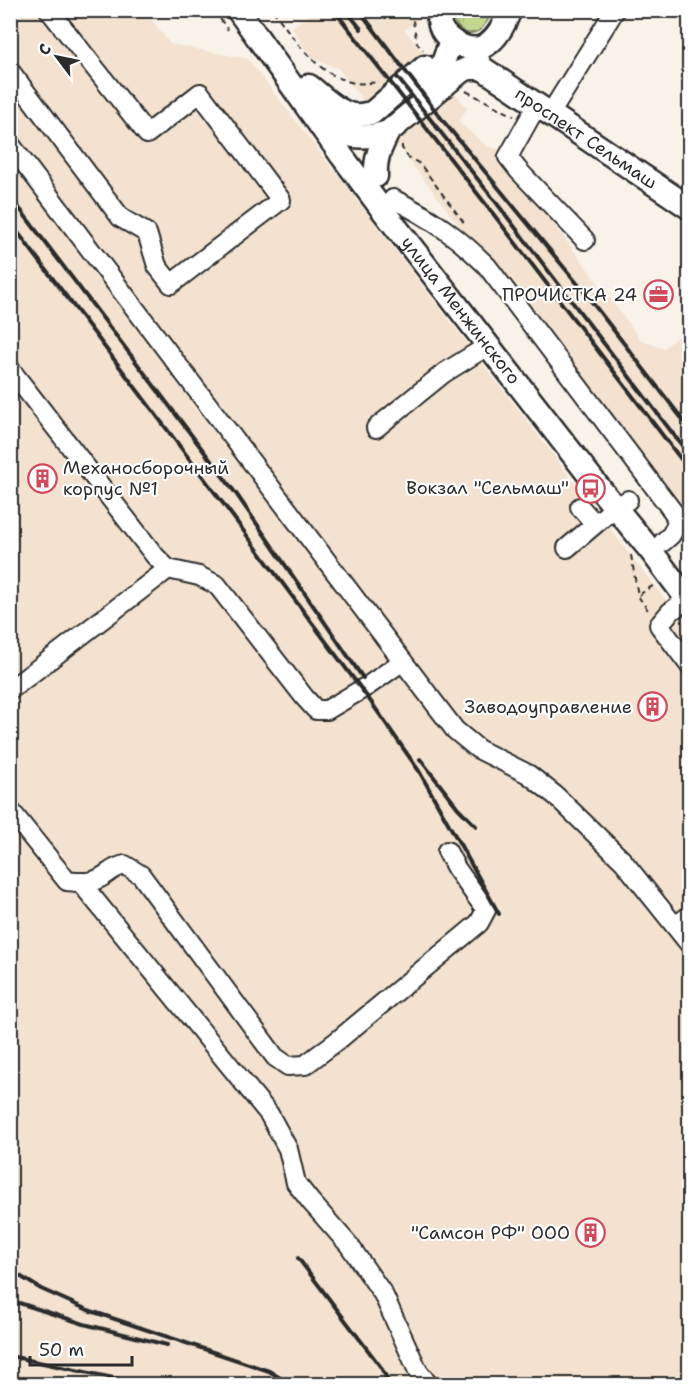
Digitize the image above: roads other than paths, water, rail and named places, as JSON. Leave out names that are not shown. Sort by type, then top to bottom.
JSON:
[{"type":"main road","name":"улица Менжинского","points":[[238,10],[320,112],[489,345],[622,504],[663,542],[689,594]]},
{"type":"main road","name":"улица Менжинского","points":[[256,10],[309,86],[328,128],[345,135],[374,136],[371,182]]},
{"type":"main road","points":[[309,86],[329,103],[352,115],[372,113],[437,55],[485,46],[501,30],[510,10]]},
{"type":"main road","points":[[374,136],[459,51]]},
{"type":"main road","points":[[374,136],[459,51]]},
{"type":"main road","name":"проспект Сельмаш","points":[[459,51],[538,114],[690,208]]},
{"type":"main road","points":[[320,112],[351,124],[369,125],[378,152],[371,182]]},
{"type":"main road","name":"улица Менжинского","points":[[371,182],[393,199],[622,504],[651,551],[689,594]]},
{"type":"lane","points":[[10,71],[121,218],[147,233],[157,266],[171,284],[281,200],[200,93],[147,134],[49,10]]},
{"type":"lane","points":[[585,240],[508,157],[615,10]]},
{"type":"lane","points":[[10,144],[455,730],[478,749],[528,774],[556,796],[623,861],[690,945]]},
{"type":"lane","points":[[393,199],[442,226],[487,266],[674,513],[677,524],[671,535],[663,542]]},
{"type":"lane","points":[[376,428],[444,373],[489,345]]},
{"type":"lane","points":[[10,369],[155,556],[168,569],[199,576],[217,585],[316,710],[327,710],[403,661]]},
{"type":"lane","points":[[567,548],[622,504]]},
{"type":"lane","points":[[580,507],[595,524]]},
{"type":"lane","points":[[10,690],[168,569]]},
{"type":"lane","points":[[689,594],[658,625],[690,666]]},
{"type":"lane","points":[[10,810],[67,881],[81,883],[98,879],[116,866],[124,865],[141,875],[275,1057],[288,1066],[305,1065],[479,923],[486,910],[456,868],[447,851]]},
{"type":"lane","points":[[81,883],[269,1114],[288,1149],[297,1183],[349,1245],[383,1294],[418,1371],[428,1384]]},
{"type":"lane","points":[[675,926],[690,915]]},
{"type":"railway","points":[[334,10],[690,471]]},
{"type":"railway","points":[[346,10],[361,29]]},
{"type":"railway","points":[[359,10],[444,122],[581,288],[690,429]]},
{"type":"railway","points":[[397,77],[690,456]]},
{"type":"railway","points":[[10,196],[237,495],[363,678]]},
{"type":"railway","points":[[10,222],[371,702],[419,771],[499,914]]},
{"type":"railway","points":[[420,759],[458,808],[476,826]]},
{"type":"railway","points":[[298,1258],[380,1366],[390,1384]]},
{"type":"railway","points":[[10,1270],[41,1289],[88,1310],[269,1371],[290,1384]]},
{"type":"railway","points":[[10,1300],[84,1324],[167,1345]]},
{"type":"railway","points":[[10,1356],[141,1384]]},
{"type":"place","name":"ПРОЧИСТКА 24","points":[[658,295]]},
{"type":"place","name":"Механосборочный корпус №1","points":[[42,478]]},
{"type":"place","name":"Вокзал \"Сельмаш\"","points":[[590,488]]},
{"type":"place","name":"Заводоуправление","points":[[653,707]]},
{"type":"place","name":"\"Самсон РФ\" ООО","points":[[591,1233]]}]
